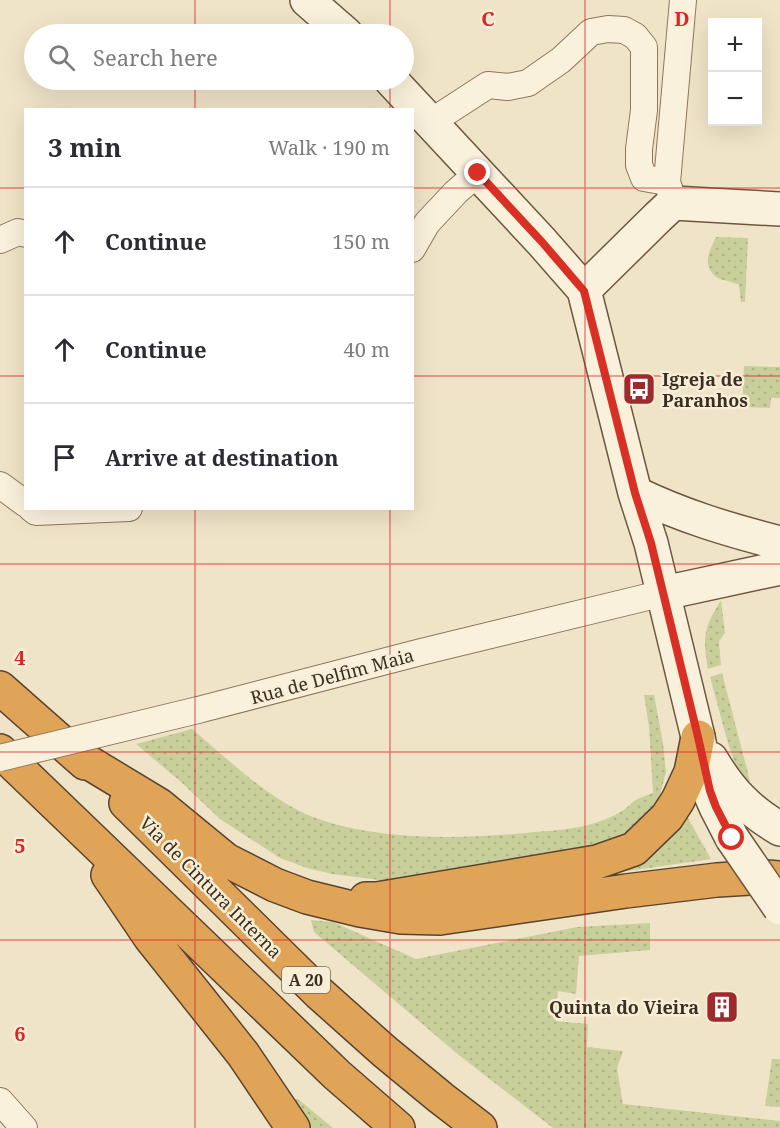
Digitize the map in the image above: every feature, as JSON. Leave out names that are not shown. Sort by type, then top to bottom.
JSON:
[{"type":"highway","name":"Via de Cintura Interna","points":[[0,688],[78,756],[319,993],[384,1051],[480,1128]]},
{"type":"highway","points":[[307,897],[377,900],[597,862],[634,849],[667,817],[678,800],[691,772],[698,737]]},
{"type":"highway","name":"A 20","points":[[0,751],[337,1075],[398,1128]]},
{"type":"highway","points":[[78,756],[159,805],[226,860],[275,885],[307,897],[360,910],[401,917],[440,918],[660,886],[717,880],[780,878]]},
{"type":"highway","points":[[70,819],[150,937],[243,1054],[293,1128]]},
{"type":"main road","points":[[307,0],[335,24]]},
{"type":"main road","points":[[401,90],[542,242],[584,291],[635,493],[664,593],[710,791],[732,838],[780,908]]},
{"type":"main road","points":[[584,291],[670,192],[780,209]]},
{"type":"main road","points":[[635,493],[663,507],[691,517],[780,543]]},
{"type":"main road","points":[[664,593],[780,568]]},
{"type":"main road","points":[[698,737],[723,779],[738,797],[765,820],[780,829]]},
{"type":"street","points":[[432,122],[488,85],[508,87],[528,83],[561,60],[591,32],[609,29],[624,30],[635,36],[644,47],[644,110],[639,165],[644,178],[670,192],[683,0]]},
{"type":"street","points":[[414,246],[427,223],[456,192],[478,173]]},
{"type":"street","points":[[0,240],[18,232],[24,234]]},
{"type":"street","points":[[0,485],[24,503]]},
{"type":"street","points":[[33,510],[36,513],[92,510]]},
{"type":"street","name":"Rua de Delfim Maia","points":[[0,758],[664,593]]},
{"type":"street","points":[[0,1101],[24,1128]]},
{"type":"green space","points":[[716,237],[748,238],[745,302],[741,302],[739,285],[716,277],[709,268],[708,257]]},
{"type":"green space","points":[[744,366],[780,367],[780,398],[771,398],[770,408],[742,407]]},
{"type":"green space","points":[[721,600],[725,633],[719,641],[721,665],[708,669],[705,648],[706,633]]},
{"type":"green space","points":[[722,673],[750,781],[742,783],[728,744],[710,677]]},
{"type":"green space","points":[[644,695],[654,695],[666,772],[660,795],[650,818],[628,840],[587,851],[387,881],[332,874],[280,858],[220,819],[136,744],[192,729],[280,800],[313,817],[338,825],[391,834],[445,837],[557,830],[581,827],[606,819],[622,811],[636,800],[653,793],[649,727]]},
{"type":"green space","points":[[684,811],[711,859],[464,895],[615,867]]},
{"type":"green space","points":[[311,920],[333,922],[416,959],[577,927],[650,923],[650,950],[579,956],[576,994],[558,991],[556,1021],[588,1024],[587,1047],[623,1051],[617,1068],[623,1104],[780,1121],[780,1128],[553,1128],[460,1056],[314,932]]},
{"type":"green space","points":[[772,1059],[780,1059],[780,1107],[765,1106]]},
{"type":"green space","points":[[291,1099],[298,1099],[333,1128],[309,1128]]},
{"type":"place","name":"Igreja de Paranhos","points":[[639,389]]},
{"type":"place","name":"Quinta do Vieira","points":[[722,1007]]},
{"type":"route","points":[[478,173],[584,291],[635,493],[664,593],[710,791],[732,838]]}]
